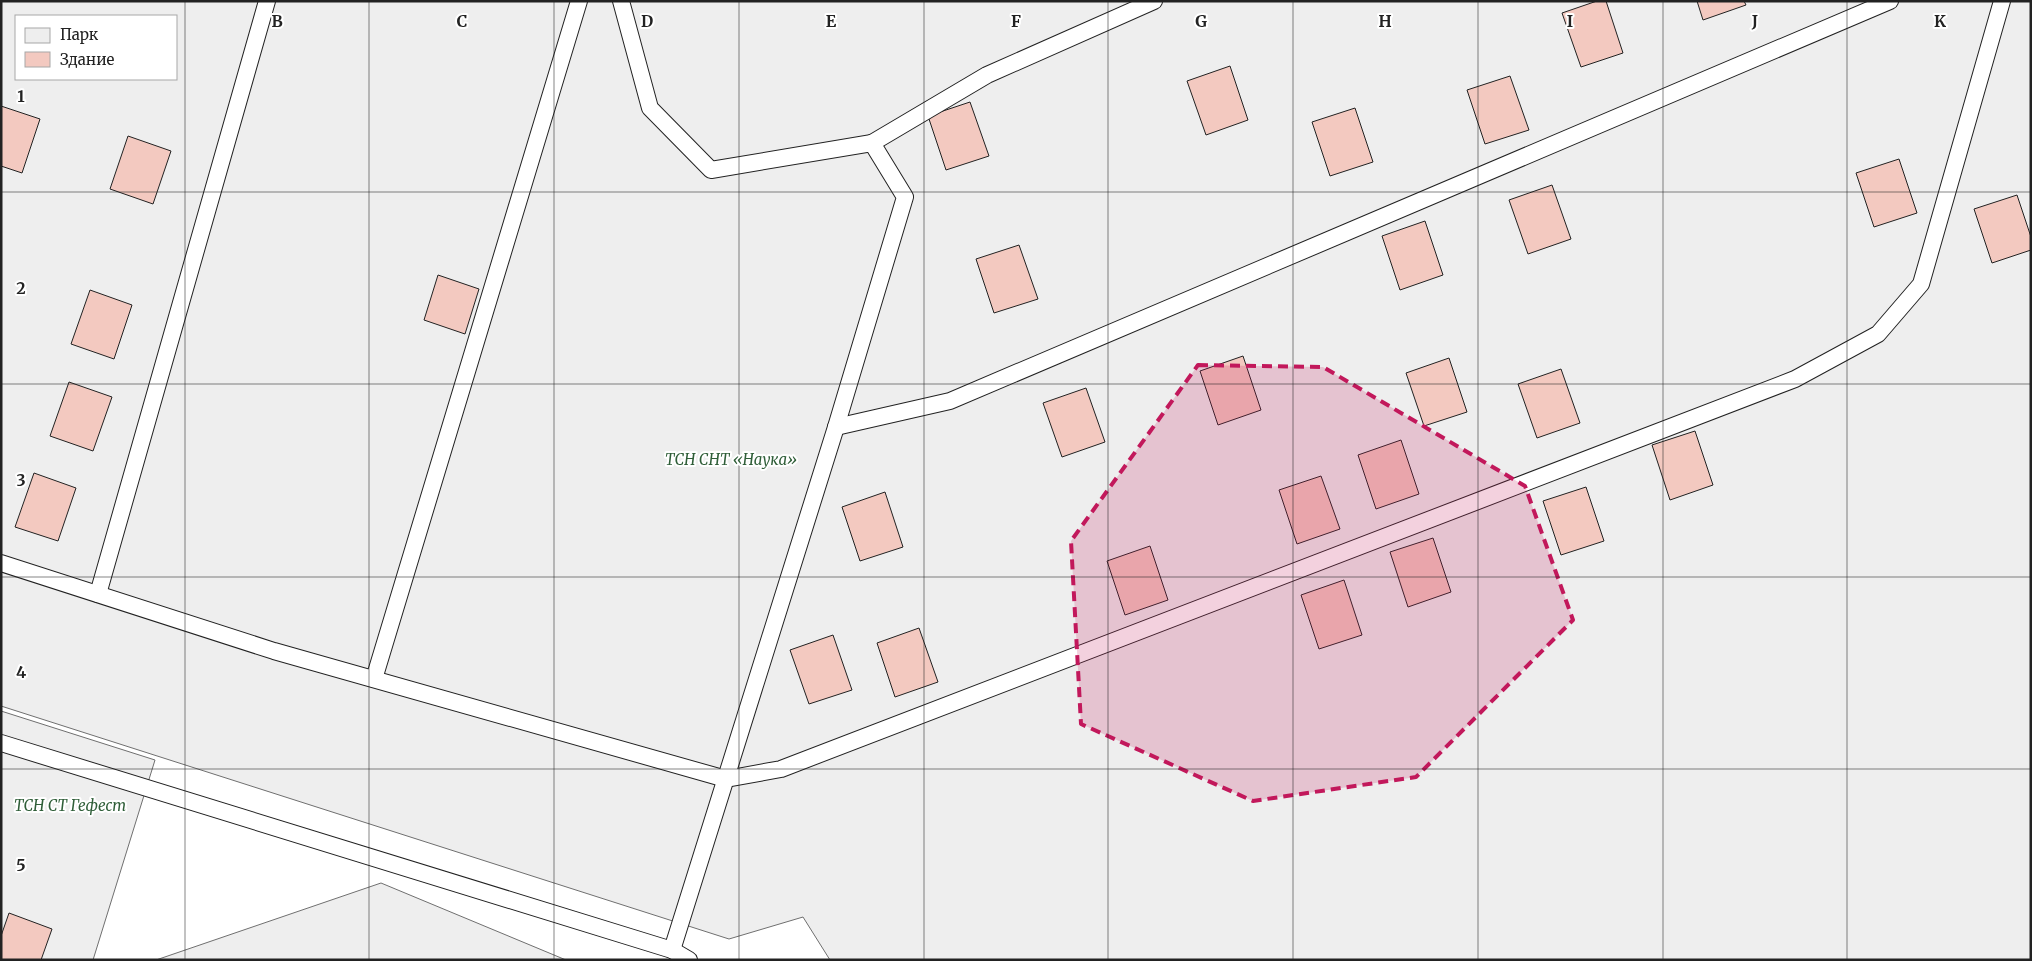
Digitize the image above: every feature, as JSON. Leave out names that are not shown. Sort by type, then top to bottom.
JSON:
[{"type":"lane","points":[[98,594],[267,1]]},
{"type":"lane","points":[[374,679],[579,1]]},
{"type":"lane","points":[[621,1],[650,108],[711,170],[872,144],[987,75],[1154,1]]},
{"type":"lane","points":[[836,427],[950,400],[1890,1]]},
{"type":"lane","points":[[1,563],[274,650],[726,779],[781,768],[1795,379],[1878,334],[1921,284],[2002,1]]},
{"type":"lane","points":[[672,950],[836,427],[905,197],[872,144]]},
{"type":"lane","points":[[1,743],[672,950],[689,960]]},
{"type":"highlighted area","points":[[1198,365],[1323,367],[1525,486],[1573,620],[1416,777],[1253,801],[1081,724],[1071,541]]},
{"type":"green space","name":"ТСН СНТ «Наука»","points":[[1,1],[2031,1],[2031,960],[830,960],[803,917],[729,939],[1,706]]},
{"type":"green space","name":"ТСН СТ Гефест","points":[[1,711],[155,760],[93,960],[1,960]]},
{"type":"green space","points":[[381,883],[566,960],[156,960]]},
{"type":"building","points":[[1597,1],[1606,1],[1623,53],[1581,67],[1562,13]]},
{"type":"building","points":[[1697,1],[1744,1],[1746,5],[1703,20]]},
{"type":"building","points":[[1230,66],[1248,120],[1206,135],[1187,81]]},
{"type":"building","points":[[1510,76],[1529,130],[1485,144],[1467,90]]},
{"type":"building","points":[[970,102],[989,156],[946,170],[928,116]]},
{"type":"building","points":[[1,106],[40,119],[22,173],[1,166]]},
{"type":"building","points":[[1355,108],[1373,162],[1330,176],[1312,122]]},
{"type":"building","points":[[128,136],[171,151],[153,204],[110,189]]},
{"type":"building","points":[[1899,159],[1917,213],[1874,227],[1856,173]]},
{"type":"building","points":[[1552,185],[1571,239],[1528,254],[1509,200]]},
{"type":"building","points":[[2017,195],[2031,237],[2031,250],[1992,263],[1974,209]]},
{"type":"building","points":[[1425,221],[1443,275],[1400,290],[1382,236]]},
{"type":"building","points":[[1019,245],[1038,299],[994,313],[976,259]]},
{"type":"building","points":[[438,275],[479,289],[465,334],[424,320]]},
{"type":"building","points":[[90,290],[132,305],[114,359],[71,344]]},
{"type":"building","points":[[1243,356],[1261,410],[1218,425],[1200,371]]},
{"type":"building","points":[[1449,358],[1467,412],[1424,426],[1406,373]]},
{"type":"building","points":[[1561,369],[1580,423],[1537,438],[1518,384]]},
{"type":"building","points":[[69,382],[112,397],[93,451],[50,436]]},
{"type":"building","points":[[1086,388],[1105,442],[1062,457],[1043,403]]},
{"type":"building","points":[[1695,431],[1713,485],[1670,500],[1652,445]]},
{"type":"building","points":[[1401,440],[1419,494],[1376,509],[1358,455]]},
{"type":"building","points":[[34,473],[76,488],[58,541],[15,527]]},
{"type":"building","points":[[1321,476],[1340,529],[1297,544],[1279,490]]},
{"type":"building","points":[[1586,487],[1604,541],[1561,555],[1543,501]]},
{"type":"building","points":[[885,492],[903,547],[860,561],[842,507]]},
{"type":"building","points":[[1433,538],[1451,592],[1408,607],[1390,552]]},
{"type":"building","points":[[1150,546],[1168,600],[1125,615],[1107,561]]},
{"type":"building","points":[[1344,580],[1362,635],[1319,649],[1301,595]]},
{"type":"building","points":[[919,628],[938,682],[895,697],[877,643]]},
{"type":"building","points":[[833,635],[852,690],[809,704],[790,650]]},
{"type":"building","points":[[9,913],[52,929],[41,960],[1,960],[1,936]]}]
